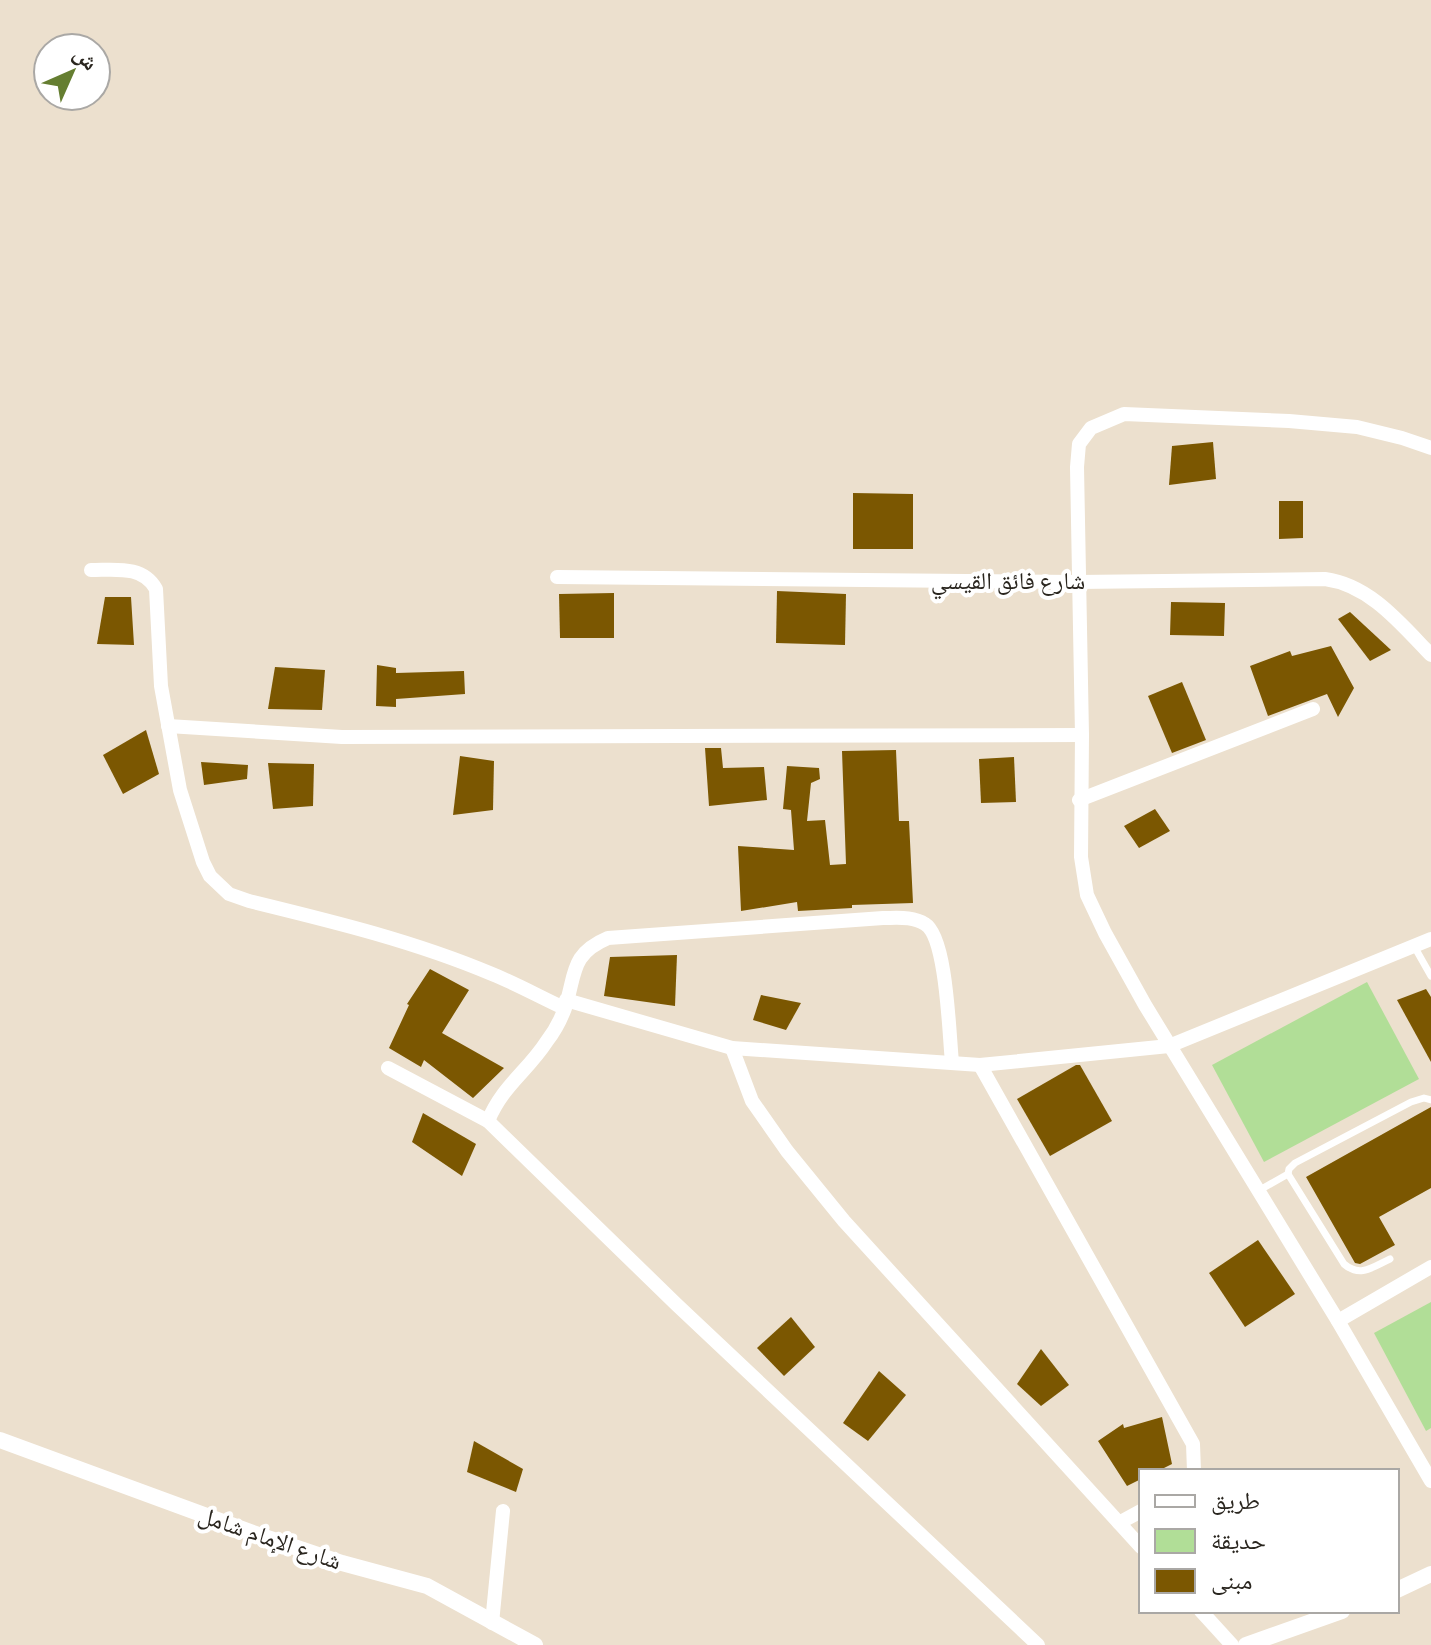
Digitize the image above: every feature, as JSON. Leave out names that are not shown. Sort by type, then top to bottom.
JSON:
[{"type":"street","points":[[1431,448],[1357,427],[1330,424],[1124,414],[1091,428],[1079,444],[1077,467],[1082,735],[1079,800],[1081,857],[1087,895],[1169,1046],[1338,1321],[1431,1481]]},
{"type":"street","points":[[91,570],[141,573],[156,589],[161,686],[180,790],[203,862],[210,876],[229,894],[397,940],[493,974],[565,1004],[732,1048],[980,1065],[1169,1046],[1431,939]]},
{"type":"street","name":"شارع فائق القيسي","points":[[557,577],[1078,582],[1325,579],[1339,581],[1382,606],[1431,655]]},
{"type":"street","points":[[1079,800],[1313,709]]},
{"type":"street","points":[[168,726],[342,737],[1082,735]]},
{"type":"street","points":[[488,1121],[501,1094],[549,1039],[565,1004],[572,973],[583,952],[608,938],[906,918],[926,924],[938,942],[942,961],[952,1062]]},
{"type":"street","points":[[732,1048],[752,1101],[787,1151],[844,1221],[1139,1545]]},
{"type":"street","points":[[980,1065],[1193,1444],[1194,1469]]},
{"type":"street","points":[[388,1068],[488,1121],[676,1304],[1038,1645]]},
{"type":"street","points":[[1338,1321],[1431,1267]]},
{"type":"street","name":"شارع الإمام شامل","points":[[0,1440],[327,1558],[427,1586],[535,1645]]},
{"type":"street","points":[[492,1623],[503,1511]]},
{"type":"street","points":[[1119,1523],[1139,1512]]},
{"type":"street","points":[[1399,1589],[1431,1574]]},
{"type":"street","points":[[1203,1613],[1232,1645]]},
{"type":"street","points":[[1246,1645],[1336,1613]]},
{"type":"lane","points":[[1414,946],[1431,976]]},
{"type":"lane","points":[[1258,1191],[1288,1174],[1295,1163],[1411,1102],[1424,1098],[1431,1100]]},
{"type":"lane","points":[[1288,1174],[1336,1253],[1352,1271],[1361,1273],[1390,1259]]},
{"type":"green space","points":[[1367,982],[1419,1079],[1264,1162],[1212,1065]]},
{"type":"green space","points":[[1431,1302],[1431,1428],[1426,1431],[1374,1333]]},
{"type":"building","points":[[1213,442],[1216,479],[1169,485],[1172,446]]},
{"type":"building","points":[[853,493],[913,494],[913,549],[853,549]]},
{"type":"building","points":[[1279,501],[1303,501],[1303,538],[1279,539]]},
{"type":"building","points":[[777,591],[846,594],[845,645],[776,643]]},
{"type":"building","points":[[614,593],[614,638],[560,638],[559,594]]},
{"type":"building","points":[[105,597],[131,597],[134,645],[97,644]]},
{"type":"building","points":[[1171,602],[1225,603],[1224,636],[1170,635]]},
{"type":"building","points":[[1350,612],[1391,650],[1370,661],[1338,619]]},
{"type":"building","points":[[1331,646],[1354,688],[1338,717],[1327,694],[1268,716],[1250,666],[1290,651],[1292,656]]},
{"type":"building","points":[[377,665],[396,668],[396,673],[464,671],[465,694],[396,699],[396,707],[376,706]]},
{"type":"building","points":[[275,667],[325,670],[322,710],[268,709]]},
{"type":"building","points":[[1182,682],[1206,740],[1172,753],[1148,696]]},
{"type":"building","points":[[146,730],[159,774],[123,794],[103,755]]},
{"type":"building","points":[[705,748],[721,748],[723,768],[764,767],[767,800],[709,806]]},
{"type":"building","points":[[896,750],[899,821],[909,821],[913,903],[798,911],[797,902],[741,911],[738,846],[794,850],[791,810],[783,809],[787,766],[819,768],[820,779],[811,783],[807,821],[825,820],[830,865],[846,864],[842,751]]},
{"type":"building","points":[[460,756],[494,761],[493,810],[453,815]]},
{"type":"building","points":[[1014,757],[1016,802],[981,803],[979,759]]},
{"type":"building","points":[[201,762],[248,765],[247,779],[204,785]]},
{"type":"building","points":[[268,763],[314,764],[313,806],[273,809]]},
{"type":"building","points":[[1155,809],[1170,831],[1139,848],[1124,826]]},
{"type":"building","points":[[677,955],[675,1006],[604,996],[610,957]]},
{"type":"building","points":[[430,969],[469,990],[442,1033],[504,1068],[473,1098],[424,1060],[421,1067],[389,1048],[407,1004]]},
{"type":"building","points":[[1426,989],[1431,997],[1431,1062],[1397,1000]]},
{"type":"building","points":[[761,995],[801,1003],[786,1030],[753,1020]]},
{"type":"building","points":[[1080,1065],[1112,1121],[1050,1156],[1017,1099]]},
{"type":"building","points":[[1431,1107],[1431,1188],[1379,1217],[1395,1245],[1360,1264],[1355,1263],[1306,1177]]},
{"type":"building","points":[[423,1113],[476,1144],[462,1176],[412,1142]]},
{"type":"building","points":[[1258,1240],[1295,1294],[1245,1327],[1209,1273]]},
{"type":"building","points":[[791,1317],[815,1347],[784,1376],[757,1348]]},
{"type":"building","points":[[1041,1349],[1069,1385],[1041,1406],[1017,1384]]},
{"type":"building","points":[[879,1371],[906,1395],[868,1441],[843,1423]]},
{"type":"building","points":[[1162,1417],[1172,1464],[1162,1469],[1139,1469],[1139,1480],[1127,1486],[1098,1441],[1123,1424],[1124,1428]]},
{"type":"building","points":[[474,1441],[523,1469],[516,1492],[467,1472]]}]
